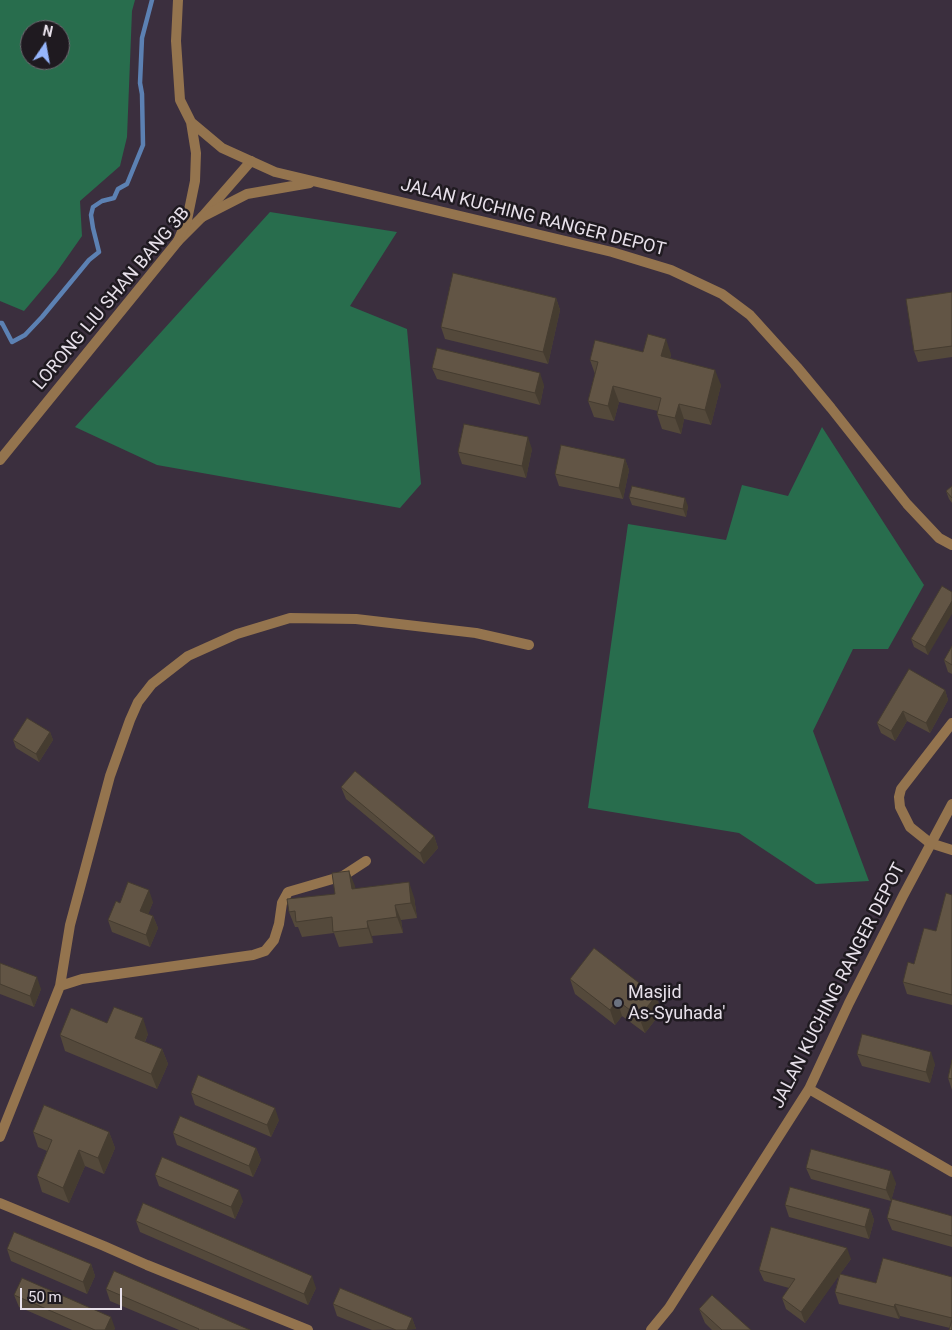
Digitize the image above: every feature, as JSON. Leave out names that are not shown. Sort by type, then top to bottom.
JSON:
[{"type":"street","name":"JALAN KUCHING RANGER DEPOT","points":[[178,0],[176,41],[180,100],[191,122],[222,148],[275,172],[612,252],[671,270],[722,294],[757,322],[831,408],[907,504],[939,538],[952,545]]},
{"type":"street","points":[[178,241],[187,220],[195,181],[196,153],[191,122]]},
{"type":"street","name":"LORONG LIU SHAN BANG 3B","points":[[0,460],[4,452],[178,241],[251,162]]},
{"type":"street","points":[[202,217],[247,194],[316,182]]},
{"type":"street","points":[[0,1137],[60,986],[72,916],[110,776],[138,702],[152,684],[188,656],[237,634],[290,618],[356,619],[476,633],[529,645]]},
{"type":"street","points":[[952,723],[901,789],[899,797],[900,807],[910,827],[930,843],[952,850]]},
{"type":"street","name":"JALAN KUCHING RANGER DEPOT","points":[[651,1330],[669,1308],[809,1089],[849,1003],[930,843],[952,804]]},
{"type":"street","points":[[60,986],[82,979],[253,955],[265,951],[274,940],[279,924],[282,903],[288,892],[343,876],[366,862]]},
{"type":"street","points":[[809,1089],[952,1172]]},
{"type":"street","points":[[0,1203],[146,1265],[308,1330]]},
{"type":"green space","points":[[0,0],[135,0],[132,11],[127,137],[120,166],[80,201],[82,236],[56,273],[24,311],[0,301]]},
{"type":"green space","points":[[270,212],[397,232],[350,306],[407,329],[421,484],[400,508],[157,465],[75,427]]},
{"type":"green space","points":[[822,427],[924,585],[888,649],[853,649],[813,731],[869,881],[816,884],[739,833],[588,808],[628,524],[726,540],[742,485],[788,496]]},
{"type":"building","points":[[453,273],[556,298],[543,352],[441,327]]},
{"type":"building","points":[[952,292],[952,346],[914,351],[906,299]]},
{"type":"building","points":[[648,334],[666,339],[661,356],[715,370],[705,410],[679,404],[675,418],[657,414],[661,398],[613,386],[608,406],[588,401],[598,362],[590,360],[595,340],[643,352]]},
{"type":"building","points":[[437,348],[540,373],[535,393],[432,368]]},
{"type":"building","points":[[464,424],[528,437],[522,466],[458,452]]},
{"type":"building","points":[[561,445],[625,459],[619,488],[555,474]]},
{"type":"building","points":[[632,486],[685,498],[683,509],[629,497]]},
{"type":"building","points":[[952,486],[952,498],[946,491]]},
{"type":"building","points":[[942,586],[952,592],[952,601],[925,647],[911,639]]},
{"type":"building","points":[[952,646],[952,665],[944,660]]},
{"type":"building","points":[[909,669],[945,690],[926,723],[903,711],[891,731],[877,723]]},
{"type":"building","points":[[27,718],[50,732],[36,754],[13,740]]},
{"type":"building","points":[[355,771],[434,836],[420,853],[341,787]]},
{"type":"building","points":[[349,871],[352,889],[409,882],[411,903],[395,905],[397,917],[367,921],[368,928],[333,932],[332,917],[296,922],[295,911],[289,912],[287,899],[335,894],[332,873]]},
{"type":"building","points":[[128,882],[149,890],[140,911],[153,916],[146,935],[108,920],[116,901],[120,903]]},
{"type":"building","points":[[946,893],[952,895],[952,995],[903,982],[908,962],[914,964],[924,928],[936,931]]},
{"type":"building","points":[[594,948],[656,996],[639,1017],[617,1000],[610,1010],[570,979]]},
{"type":"building","points":[[0,963],[37,977],[30,996],[0,984]]},
{"type":"building","points":[[114,1007],[143,1018],[135,1038],[162,1049],[151,1074],[60,1035],[71,1008],[107,1023]]},
{"type":"building","points":[[862,1034],[931,1052],[926,1072],[857,1054]]},
{"type":"building","points":[[952,1060],[952,1079],[948,1078]]},
{"type":"building","points":[[198,1075],[275,1108],[267,1125],[191,1093]]},
{"type":"building","points":[[44,1105],[109,1132],[98,1158],[79,1150],[63,1188],[37,1176],[52,1140],[33,1132]]},
{"type":"building","points":[[180,1116],[256,1148],[249,1166],[173,1133]]},
{"type":"building","points":[[811,1149],[891,1171],[886,1190],[806,1168]]},
{"type":"building","points":[[162,1157],[239,1190],[231,1207],[155,1175]]},
{"type":"building","points":[[790,1187],[870,1209],[865,1227],[785,1205]]},
{"type":"building","points":[[892,1199],[952,1216],[952,1236],[887,1218]]},
{"type":"building","points":[[143,1203],[312,1276],[304,1294],[136,1221]]},
{"type":"building","points":[[771,1227],[847,1248],[801,1312],[782,1298],[795,1279],[759,1270]]},
{"type":"building","points":[[14,1232],[91,1264],[83,1282],[7,1249]]},
{"type":"building","points":[[883,1258],[952,1277],[952,1318],[895,1304],[894,1307],[835,1292],[840,1274],[876,1283]]},
{"type":"building","points":[[114,1271],[250,1330],[198,1330],[106,1289]]},
{"type":"building","points":[[22,1278],[111,1317],[105,1330],[95,1330],[14,1295]]},
{"type":"building","points":[[340,1288],[412,1318],[407,1330],[396,1330],[333,1304]]},
{"type":"building","points":[[712,1295],[751,1330],[722,1330],[699,1309]]},
{"type":"waterway","points":[[0,323],[2,323],[12,342],[25,335],[89,260],[99,252],[91,215],[93,207],[102,201],[114,198],[118,189],[127,184],[143,145],[140,83],[142,38],[152,0]]},
{"type":"place","name":"Masjid As-Syuhada'","points":[[618,1003]]}]
